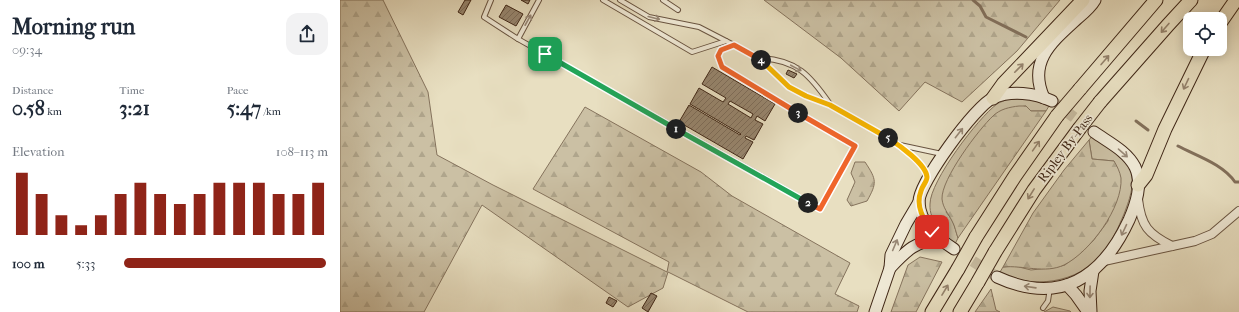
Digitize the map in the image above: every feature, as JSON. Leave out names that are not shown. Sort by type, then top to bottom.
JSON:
[{"type":"highway","points":[[993,98],[1003,84],[1083,0]]},
{"type":"highway","name":"Ripley By-Pass","points":[[932,312],[976,237],[1015,176],[1058,116],[1156,0]]},
{"type":"highway","name":"Ripley By-Pass","points":[[960,312],[1034,190],[1079,129],[1100,102],[1192,0]]},
{"type":"highway","points":[[1227,13],[1236,0]]},
{"type":"highway","points":[[1138,190],[1146,175],[1165,129],[1201,56]]},
{"type":"main road","points":[[875,312],[890,268],[891,255],[919,202],[921,191],[927,179],[944,154],[975,113],[993,98],[1024,94],[1048,99],[1038,82],[1037,74],[1041,58],[1095,0]]},
{"type":"main road","points":[[997,277],[1017,284],[1050,288],[1067,285],[1093,271],[1104,261],[1121,237],[1138,190],[1135,167],[1128,157],[1094,132]]},
{"type":"main road","points":[[919,202],[923,219],[932,232],[940,240],[954,249]]},
{"type":"main road","points":[[890,268],[900,257],[920,242],[940,240]]},
{"type":"main road","points":[[1091,312],[1090,291],[1093,271]]},
{"type":"main road","points":[[1067,285],[1088,312]]},
{"type":"street","points":[[1069,14],[1072,0]]},
{"type":"street","points":[[1138,190],[1140,216],[1147,230],[1159,240],[1172,246]]},
{"type":"street","points":[[1104,261],[1195,241],[1212,234],[1239,211]]},
{"type":"lane","points":[[491,0],[484,17],[518,39],[820,209],[855,146],[722,67],[718,56],[721,50],[734,45]]},
{"type":"lane","points":[[518,39],[539,0]]},
{"type":"lane","points":[[602,0],[692,52],[726,41]]},
{"type":"lane","points":[[620,0],[649,17],[699,27],[759,58],[784,83],[806,96],[830,105],[900,145],[926,170],[927,179]]},
{"type":"lane","points":[[663,0],[678,10]]},
{"type":"lane","points":[[759,58],[776,59],[801,70],[816,82],[830,105]]},
{"type":"lane","points":[[900,145],[944,154]]},
{"type":"lane","points":[[1043,308],[1048,301],[1050,288]]},
{"type":"green space","points":[[340,0],[383,0],[428,92],[437,155],[493,185],[667,272],[669,262],[533,189],[585,107],[701,172],[732,196],[850,263],[835,294],[859,306],[857,312],[748,312],[668,272],[663,288],[628,307],[482,205],[424,312],[340,312]]},
{"type":"green space","points":[[764,0],[1060,0],[1017,51],[962,102],[925,82],[899,111],[841,58]]},
{"type":"green space","points":[[1008,99],[1031,99],[1049,106],[1046,111],[1031,111],[1026,106],[1006,109],[994,115],[946,212],[953,221],[958,238],[955,244],[934,222],[930,210],[932,194],[946,166],[967,136],[989,111],[997,104]]},
{"type":"green space","points":[[1026,106],[1031,111],[1046,111],[958,238],[942,199],[943,190],[948,179],[970,143],[987,122],[1002,110]]},
{"type":"green space","points":[[1093,135],[1126,161],[1131,170],[1132,176],[1132,189],[1124,214],[1109,245],[1092,264],[1081,272],[1054,281],[1026,281],[1012,278],[1000,272],[1003,267],[1015,266],[1031,270],[1065,265],[1093,241],[1108,221],[1114,161],[1092,159],[1089,140]]},
{"type":"green space","points":[[1089,140],[1092,159],[1114,161],[1121,178],[1117,202],[1103,228],[1074,259],[1057,268],[1042,269],[1003,267],[1033,213],[1064,170]]},
{"type":"green space","points":[[855,162],[865,162],[874,178],[874,185],[867,201],[851,206],[847,200],[855,182],[851,173]]},
{"type":"green space","points":[[920,257],[942,262],[916,312],[891,312],[908,265]]},
{"type":"green space","points":[[991,289],[996,310],[1000,312],[975,312]]},
{"type":"green space","points":[[1053,307],[1070,311],[1071,312],[1044,312]]},
{"type":"building","points":[[465,0],[471,0],[463,15],[458,12]]},
{"type":"building","points":[[521,0],[530,0],[528,4]]},
{"type":"building","points":[[506,5],[523,14],[516,26],[499,17]]},
{"type":"building","points":[[712,67],[775,104],[765,121],[757,116],[755,120],[763,124],[754,140],[746,136],[745,138],[753,142],[743,159],[679,122],[689,105],[740,135],[741,134],[690,104],[699,88],[723,102],[726,98],[702,84]],"holes":[[[730,101],[753,114],[751,118],[728,104]]]},
{"type":"building","points":[[788,70],[797,74],[794,78],[786,74]]},
{"type":"building","points":[[651,293],[657,296],[648,312],[642,308]]},
{"type":"building","points":[[609,297],[617,301],[613,307],[606,303]]},
{"type":"waterway","points":[[973,0],[980,6],[986,17],[1026,37]]},
{"type":"waterway","points":[[1136,121],[1148,130]]},
{"type":"waterway","points":[[1178,146],[1217,165],[1235,182],[1239,182]]},
{"type":"tunnel","points":[[1052,101],[1094,132]]},
{"type":"tunnel","points":[[959,252],[997,277]]},
{"type":"route","points":[[545,54],[820,209],[855,146],[722,67],[718,56],[721,50],[734,45],[759,58],[789,87],[806,96],[830,105],[900,145],[926,170],[927,179],[921,191],[919,202],[920,212],[923,219],[932,232]]}]
